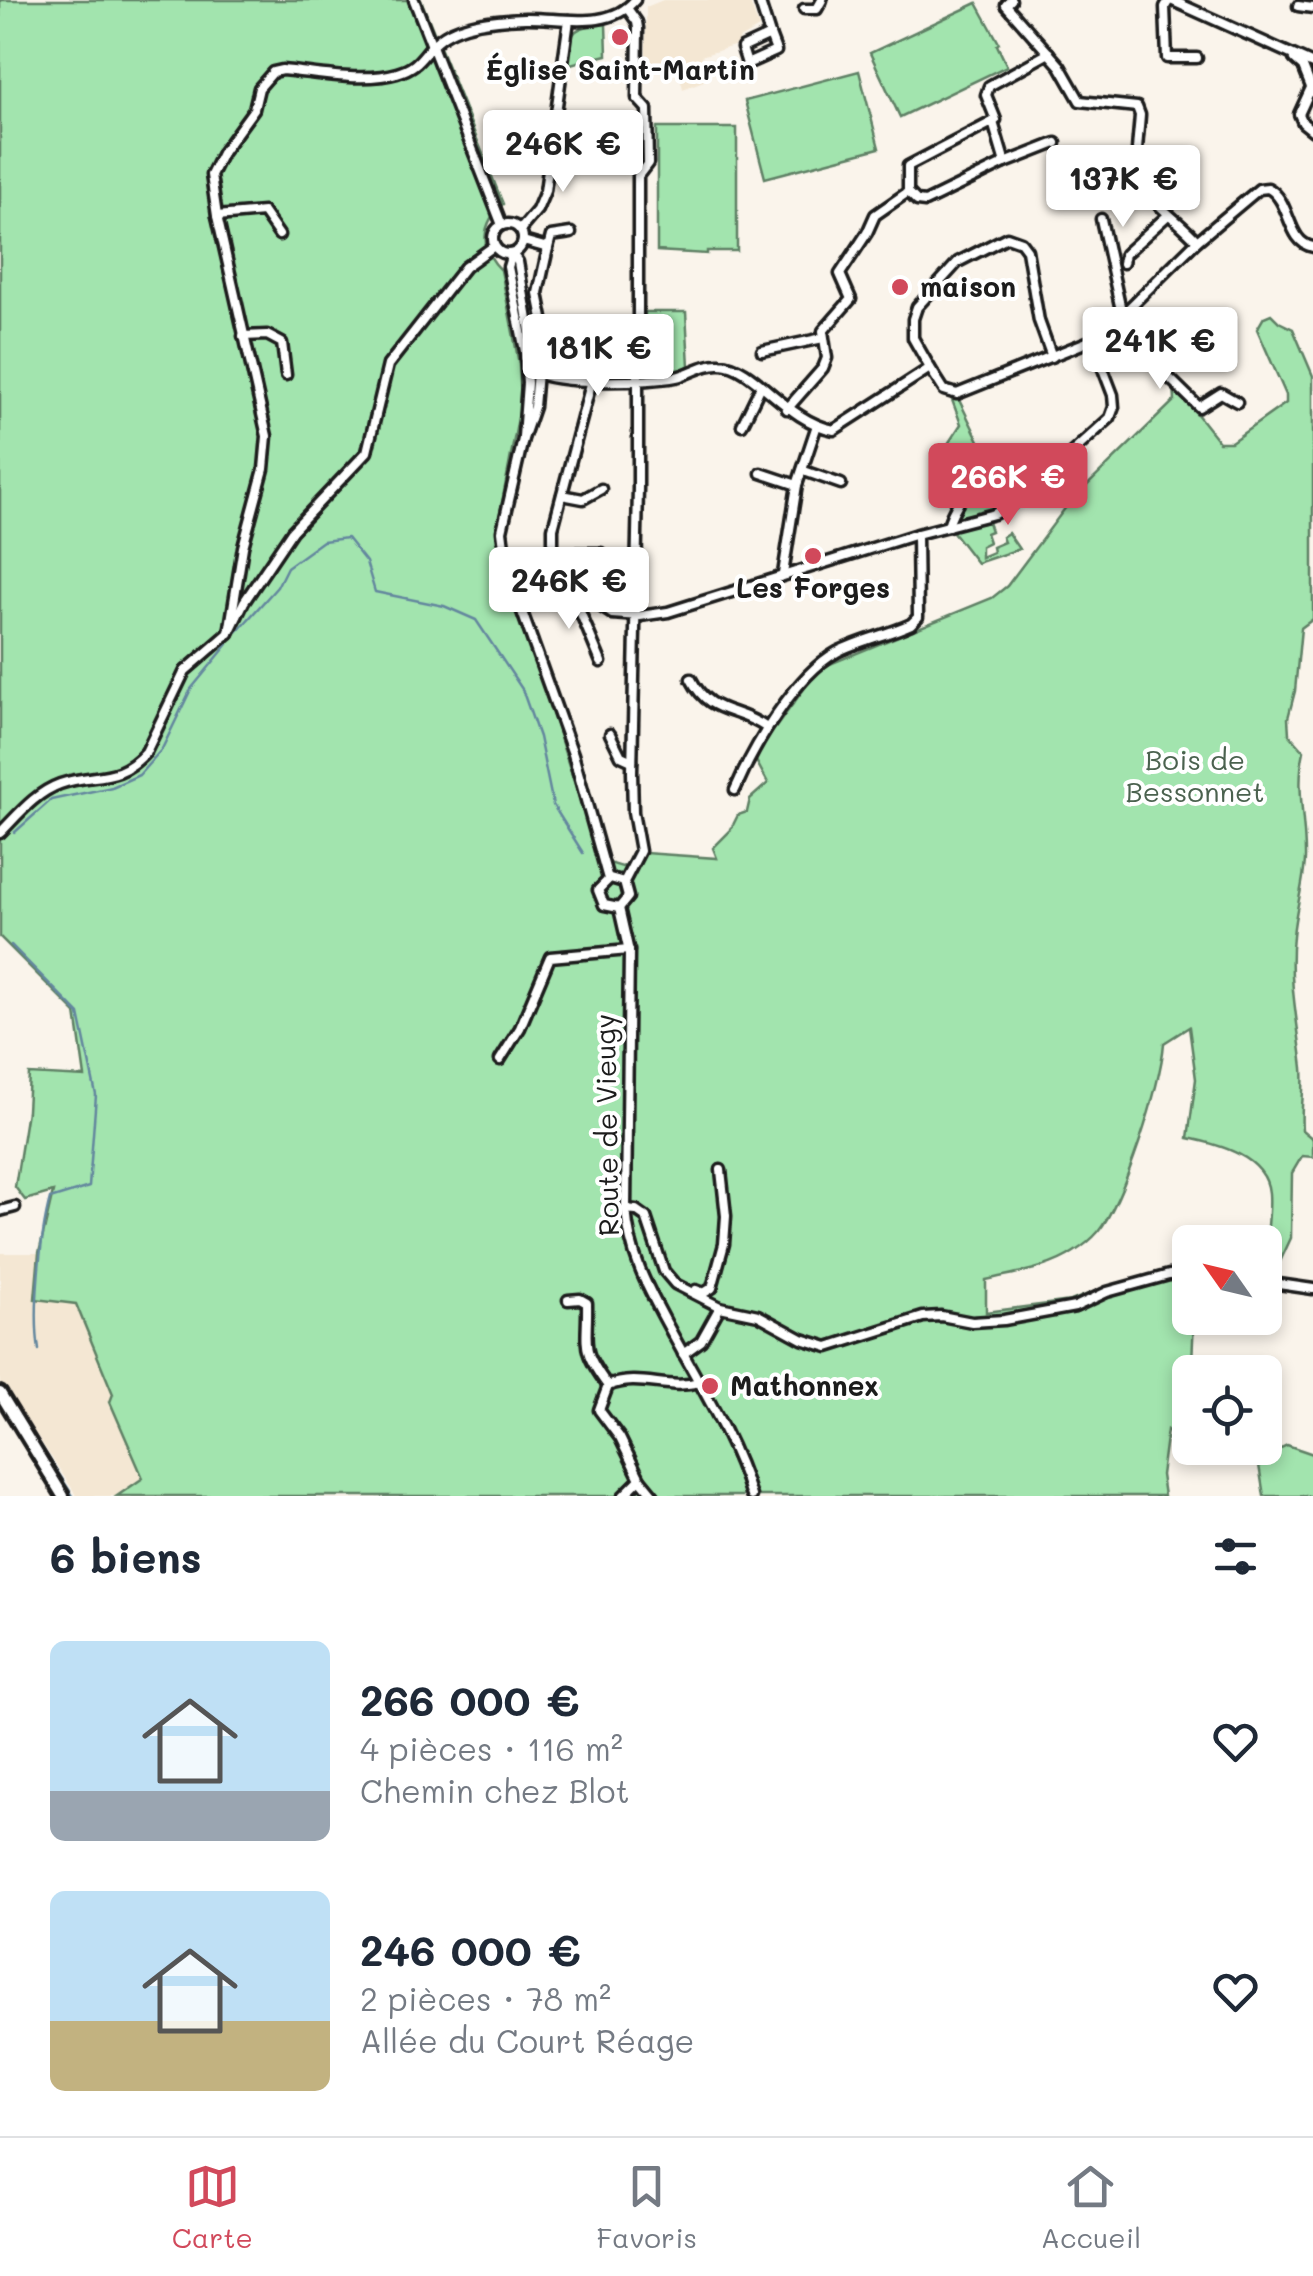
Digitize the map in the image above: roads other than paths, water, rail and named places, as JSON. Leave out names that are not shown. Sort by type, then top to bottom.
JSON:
[{"type":"main road","points":[[0,1393],[63,1496]]},
{"type":"main road","points":[[0,1408],[14,1420]]},
{"type":"street","points":[[414,0],[502,224]]},
{"type":"street","points":[[228,634],[243,547],[264,468],[267,436],[212,186],[216,161],[254,108],[259,88],[273,72],[282,70],[394,74],[422,62],[432,45],[448,32],[532,18],[598,19],[627,8],[635,0]]},
{"type":"street","points":[[759,0],[776,51],[748,64],[742,48],[770,35]]},
{"type":"street","points":[[804,9],[816,9],[822,0]]},
{"type":"street","points":[[1197,58],[1167,58],[1164,7],[1170,0],[1291,56],[1311,70]]},
{"type":"street","points":[[1007,2],[1049,53],[1080,101],[1136,107],[1140,114],[1139,178],[1196,242]]},
{"type":"street","points":[[1298,6],[1313,8]]},
{"type":"street","name":"Route de Vieugy","points":[[618,908],[628,896],[624,882],[640,851],[632,761],[638,176],[648,163],[648,109],[638,98],[637,22],[627,8]]},
{"type":"street","points":[[520,230],[538,210],[545,191],[569,20]]},
{"type":"street","points":[[1049,53],[989,86],[986,95],[996,120],[908,166],[908,192],[912,199],[925,202],[1056,143]]},
{"type":"street","points":[[1291,56],[1311,70]]},
{"type":"street","points":[[1311,70],[1312,93],[1303,104],[1300,120],[1313,131]]},
{"type":"street","points":[[993,122],[1005,163]]},
{"type":"street","points":[[1052,357],[1039,320],[1027,250],[1021,242],[1006,238],[958,262],[917,308],[913,338],[944,390],[958,394],[1052,357],[1092,340],[1121,318],[1196,242],[1264,188],[1280,196],[1300,242],[1313,248]]},
{"type":"street","points":[[787,409],[824,368],[825,328],[851,299],[840,278],[842,271],[875,214],[908,192]]},
{"type":"street","points":[[217,216],[263,212],[278,235]]},
{"type":"street","points":[[1123,263],[1138,236],[1168,215]]},
{"type":"street","points":[[1102,219],[1121,318],[1149,358],[1170,375],[1192,404],[1199,407],[1221,393],[1237,402]]},
{"type":"street","points":[[502,224],[512,224],[520,230],[523,241],[512,254],[501,253],[494,246],[492,236],[502,224]]},
{"type":"street","points":[[571,233],[551,236],[538,292],[550,354],[565,364],[598,363]]},
{"type":"street","points":[[523,241],[548,248]]},
{"type":"street","points":[[0,833],[44,792],[70,782],[115,774],[138,762],[156,735],[186,671],[228,634],[244,602],[292,531],[367,452],[388,365],[465,267],[494,246]]},
{"type":"street","points":[[512,254],[508,266],[528,383],[523,439]]},
{"type":"street","points":[[512,254],[518,262],[537,372],[534,407]]},
{"type":"street","points":[[244,336],[267,335],[282,344],[286,375]]},
{"type":"street","points":[[762,350],[823,338]]},
{"type":"street","points":[[592,380],[552,537],[563,578],[612,614],[636,616],[668,612],[783,574],[994,514],[1014,504],[1106,423],[1114,407],[1113,394],[1092,340]]},
{"type":"street","points":[[525,351],[537,372],[554,380],[679,376],[707,365],[724,364],[738,368],[787,409],[830,430],[841,427],[930,368]]},
{"type":"street","points":[[554,380],[542,388],[523,439],[507,502],[503,551],[573,754],[608,879],[624,882]]},
{"type":"street","points":[[742,426],[761,386]]},
{"type":"street","points":[[783,574],[797,486],[817,425]]},
{"type":"street","points":[[948,526],[950,516],[990,462]]},
{"type":"street","points":[[804,470],[841,484]]},
{"type":"street","points":[[761,473],[797,486]]},
{"type":"street","points":[[562,494],[584,499],[601,489]]},
{"type":"street","points":[[735,790],[767,728],[817,666],[840,651],[900,629],[918,617],[917,534]]},
{"type":"street","points":[[555,553],[601,553]]},
{"type":"street","points":[[577,591],[580,609],[602,662]]},
{"type":"street","points":[[690,679],[707,702],[753,718],[767,728]]},
{"type":"street","points":[[610,734],[621,756],[632,761]]},
{"type":"street","name":"Route de Vieugy","points":[[608,879],[599,887],[600,900],[608,907],[618,908]]},
{"type":"street","name":"Route de Vieugy","points":[[618,908],[629,950],[626,1209],[632,1254],[743,1470],[751,1496]]},
{"type":"street","points":[[500,1060],[520,1028],[550,956],[629,950]]},
{"type":"street","points":[[669,1278],[704,1292],[714,1283],[726,1216],[721,1170]]},
{"type":"street","points":[[0,1211],[15,1207]]},
{"type":"street","points":[[626,1209],[642,1212],[646,1217],[669,1278],[720,1307],[758,1315],[802,1340],[828,1347],[923,1317],[972,1322],[1004,1320],[1074,1307],[1107,1292],[1172,1275]]},
{"type":"street","points":[[1282,1284],[1313,1289]]},
{"type":"street","points":[[568,1300],[587,1303],[584,1342],[608,1386]]},
{"type":"street","points":[[683,1354],[701,1341],[720,1307]]},
{"type":"street","points":[[608,1386],[642,1380],[670,1386],[699,1382]]},
{"type":"street","points":[[608,1386],[599,1410],[654,1496]]},
{"type":"street","points":[[623,1496],[640,1479]]},
{"type":"waterway","points":[[237,632],[277,587],[287,567],[323,541],[347,538],[366,562],[375,592],[444,606],[476,620],[522,689],[539,737],[553,805],[583,853]]},
{"type":"waterway","points":[[14,833],[51,800],[112,787],[139,775],[162,749],[191,689],[228,644]]},
{"type":"waterway","points":[[11,945],[79,1014],[96,1095],[89,1187],[50,1199],[46,1215],[37,1296],[39,1350]]},
{"type":"waterway","points":[[9,1396],[73,1496]]},
{"type":"place","name":"Église Saint-Martin","points":[[620,37]]},
{"type":"place","name":"maison","points":[[900,287]]},
{"type":"place","name":"Les Forges","points":[[813,556]]},
{"type":"place","name":"Mathonnex","points":[[710,1386]]},
{"type":"park label","name":"Bois de Bessonnet","points":[[1195,776]]}]
